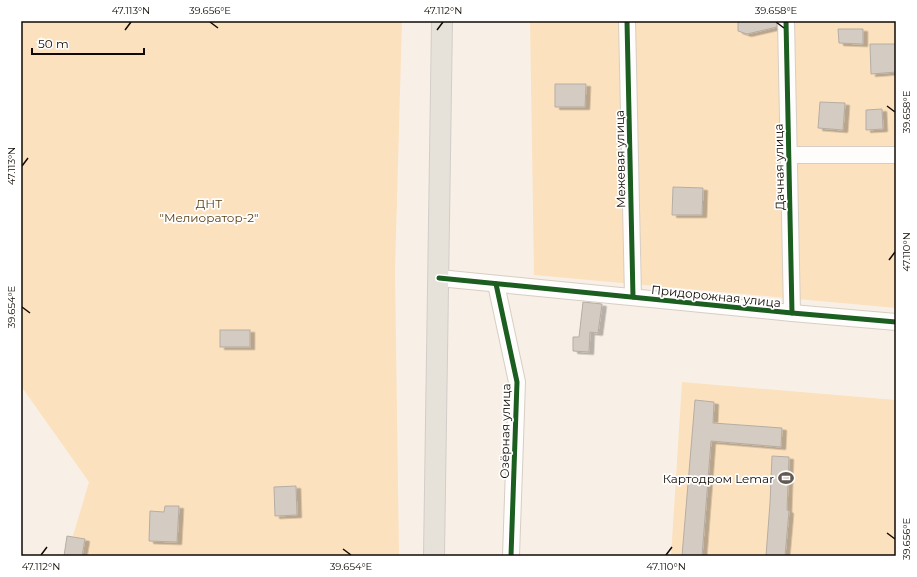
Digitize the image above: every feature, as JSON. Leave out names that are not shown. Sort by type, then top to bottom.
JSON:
[{"type":"main road","points":[[434,556],[442,21]]},
{"type":"street","name":"Межевая улица","points":[[627,21],[633,297]]},
{"type":"street","name":"Дачная улица","points":[[786,21],[792,313]]},
{"type":"street","points":[[789,155],[896,155]]},
{"type":"street","name":"Придорожная улица","points":[[439,278],[896,322]]},
{"type":"street","name":"Озёрная улица","points":[[496,284],[517,382],[511,556]]},
{"type":"green space","name":"ДНТ \"Мелиоратор-2\"","points":[[21,21],[402,21],[395,271],[399,556],[67,556],[89,482],[21,386]]},
{"type":"green space","points":[[530,21],[896,21],[896,308],[534,275]]},
{"type":"green space","name":"Картодром Lemar","points":[[682,382],[896,400],[896,556],[671,556]]},
{"type":"building","points":[[738,21],[777,21],[777,27],[747,34],[738,31]]},
{"type":"building","points":[[838,29],[863,29],[863,44],[839,43]]},
{"type":"building","points":[[870,44],[896,44],[896,72],[871,74]]},
{"type":"building","points":[[555,84],[586,84],[585,107],[555,107]]},
{"type":"building","points":[[820,102],[845,103],[843,130],[818,128]]},
{"type":"building","points":[[882,109],[883,129],[866,130],[866,110]]},
{"type":"building","points":[[673,187],[703,188],[702,215],[672,215]]},
{"type":"building","points":[[583,302],[602,304],[598,333],[590,332],[589,352],[573,351],[573,337],[579,337]]},
{"type":"building","points":[[220,330],[250,330],[250,347],[220,347]]},
{"type":"building","points":[[695,400],[714,402],[713,423],[782,428],[781,447],[711,441],[702,556],[682,556]]},
{"type":"building","points":[[772,456],[789,457],[787,510],[789,511],[785,556],[766,556]]},
{"type":"building","points":[[296,486],[297,515],[275,516],[274,487]]},
{"type":"building","points":[[165,506],[179,506],[177,542],[149,541],[150,511],[164,512]]},
{"type":"building","points":[[67,536],[85,539],[82,556],[64,556]]},
{"type":"cycle path","points":[[627,21],[633,297]]},
{"type":"cycle path","points":[[786,21],[792,313]]},
{"type":"cycle path","points":[[439,278],[896,322]]},
{"type":"cycle path","points":[[496,284],[517,382],[511,556]]},
{"type":"place","name":"Картодром Lemar","points":[[786,478]]}]
